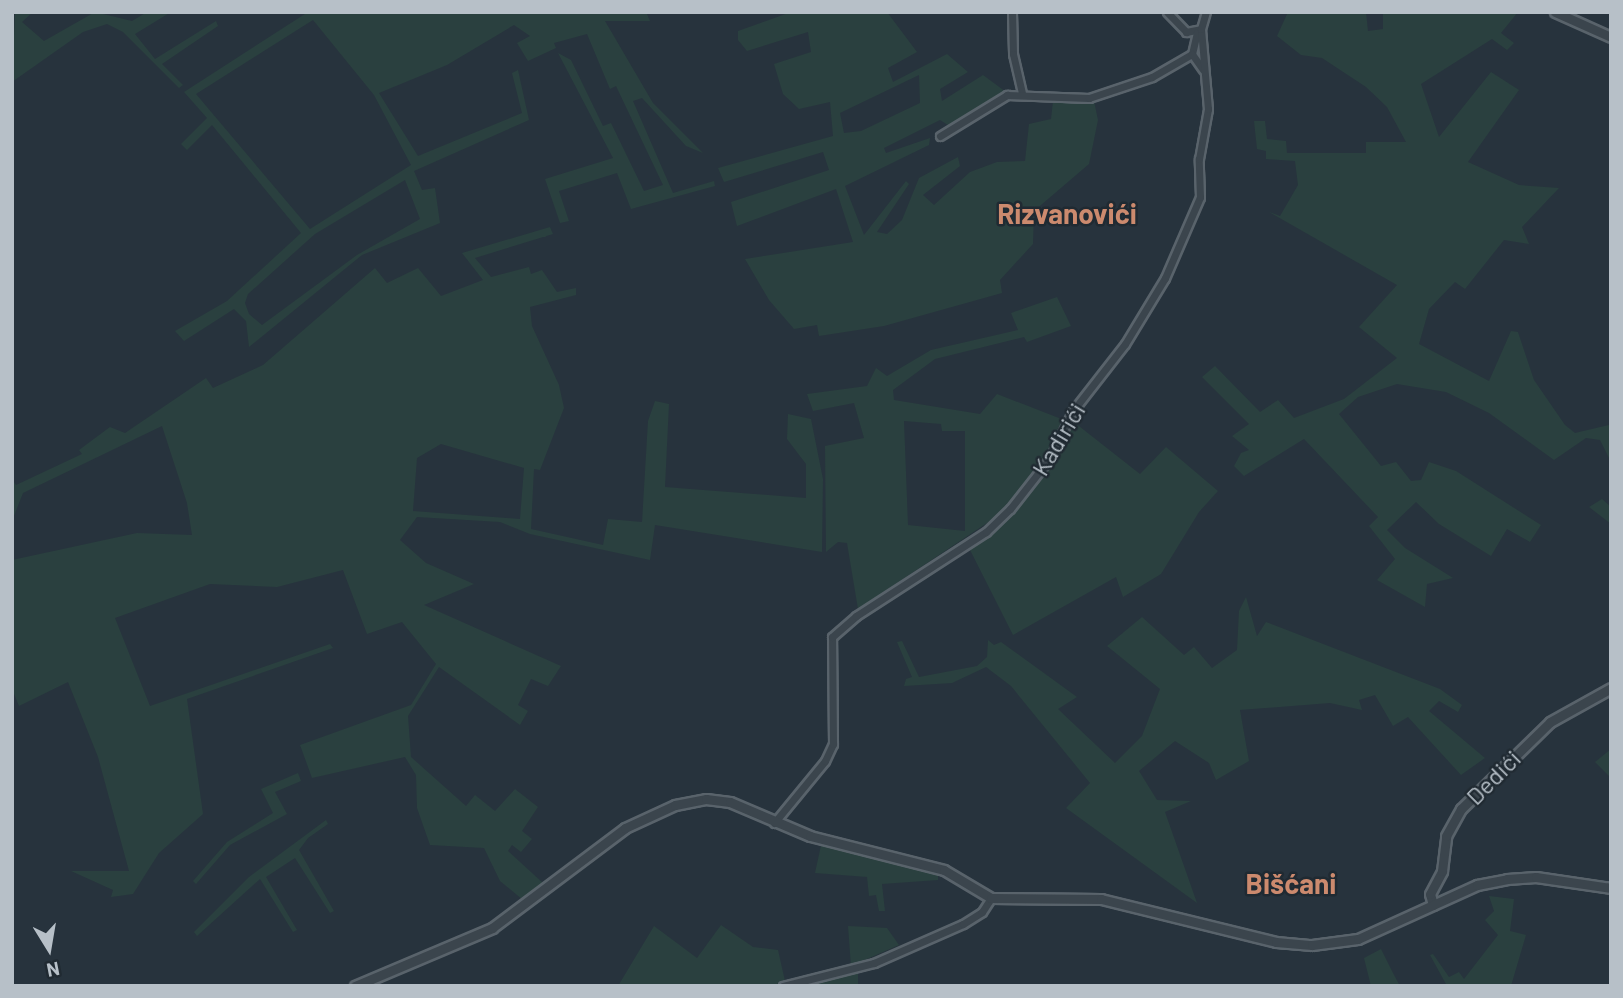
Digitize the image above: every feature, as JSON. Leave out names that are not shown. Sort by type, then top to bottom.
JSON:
[{"type":"street","points":[[1012,12],[1013,54],[1022,93]]},
{"type":"street","points":[[940,136],[1000,97],[1022,93],[1089,98],[1152,77],[1192,54],[1199,31],[1180,28],[1167,12]]},
{"type":"street","name":"Kadirići","points":[[774,823],[825,761],[833,744],[832,637],[849,620],[986,531],[1010,509],[1051,458],[1072,412],[1144,317],[1198,209],[1199,159],[1208,109],[1199,31],[1206,12]]},
{"type":"street","points":[[1555,12],[1611,37]]},
{"type":"street","points":[[1192,54],[1205,74]]},
{"type":"street","name":"Dedići","points":[[1433,905],[1430,894],[1442,871],[1449,827],[1461,809],[1550,722],[1611,688]]},
{"type":"street","points":[[355,986],[505,921],[625,828],[667,808],[717,799],[774,823],[944,870],[991,898],[1101,899],[1252,939],[1312,945],[1359,939],[1477,885],[1507,878],[1536,877],[1611,888]]},
{"type":"street","points":[[783,986],[874,963],[963,924],[982,912],[991,898]]},
{"type":"green space","points":[[15,12],[33,12],[22,22],[44,41],[95,12],[132,21],[147,12],[171,12],[135,34],[155,59],[216,21],[218,26],[162,64],[183,85],[179,88],[123,32],[107,24],[83,32],[12,82]]},
{"type":"green space","points":[[308,12],[661,12],[647,14],[650,21],[605,21],[653,103],[703,153],[686,146],[642,98],[633,101],[673,193],[714,181],[715,186],[631,209],[617,173],[559,191],[569,221],[560,223],[545,179],[613,158],[558,53],[571,60],[603,126],[611,123],[644,191],[663,185],[616,86],[610,89],[587,34],[554,43],[556,48],[528,61],[517,43],[530,36],[514,25],[447,65],[379,93],[418,156],[522,113],[512,73],[518,70],[529,120],[414,171],[422,190],[435,188],[440,223],[362,255],[249,347],[246,321],[234,309],[184,341],[175,331],[227,301],[301,233],[212,125],[187,150],[181,144],[207,118],[184,92]],"holes":[[[313,20],[374,95],[411,165],[310,229],[196,94]],[[405,180],[420,219],[357,255],[262,325],[249,314],[245,303],[248,294],[315,234]]]},
{"type":"green space","points":[[791,12],[887,12],[917,52],[888,68],[893,82],[947,54],[968,72],[940,89],[942,101],[983,75],[1006,92],[951,127],[940,120],[884,148],[886,153],[930,138],[929,145],[845,186],[864,235],[906,181],[909,184],[877,232],[887,234],[902,220],[919,178],[958,157],[960,166],[923,195],[934,205],[970,172],[997,162],[1025,161],[1029,124],[1051,119],[1053,101],[1094,101],[1098,120],[1089,164],[1034,211],[1033,244],[1000,280],[1002,293],[884,326],[819,336],[817,325],[794,329],[769,300],[745,259],[853,242],[836,189],[737,226],[731,202],[829,170],[823,152],[724,182],[718,168],[833,136],[830,102],[799,109],[783,94],[774,64],[811,52],[808,32],[747,51],[738,40],[738,31]],"holes":[[[919,75],[920,103],[861,131],[844,133],[840,113]]]},
{"type":"green space","points":[[1288,12],[1366,12],[1368,31],[1383,29],[1383,12],[1518,12],[1501,33],[1514,43],[1507,50],[1492,39],[1421,84],[1439,137],[1491,72],[1519,90],[1468,162],[1519,185],[1559,188],[1522,227],[1529,244],[1504,240],[1465,289],[1455,282],[1429,309],[1419,344],[1489,381],[1511,331],[1518,332],[1534,380],[1565,425],[1575,433],[1609,425],[1611,462],[1600,440],[1586,438],[1554,460],[1489,413],[1446,392],[1397,384],[1358,397],[1339,414],[1381,466],[1396,462],[1411,481],[1421,480],[1429,462],[1456,471],[1541,525],[1530,542],[1507,529],[1491,556],[1439,524],[1416,502],[1387,530],[1405,548],[1453,578],[1427,584],[1425,607],[1377,580],[1395,559],[1369,526],[1378,517],[1304,439],[1244,476],[1234,466],[1241,453],[1249,450],[1232,436],[1249,424],[1202,377],[1215,366],[1260,412],[1278,400],[1294,418],[1344,399],[1397,358],[1359,327],[1397,285],[1269,212],[1280,216],[1298,185],[1295,161],[1266,159],[1266,151],[1257,149],[1254,121],[1265,121],[1267,139],[1286,141],[1287,153],[1366,153],[1366,142],[1406,142],[1387,107],[1366,87],[1322,58],[1301,55],[1277,36]]},
{"type":"green space","points":[[550,227],[553,234],[475,258],[491,277],[529,267],[531,274],[542,270],[557,292],[576,288],[576,295],[530,307],[532,326],[559,385],[564,408],[540,470],[534,469],[531,529],[603,545],[608,519],[642,522],[648,421],[655,401],[669,404],[665,487],[806,498],[806,464],[787,439],[788,414],[811,419],[823,479],[822,552],[655,525],[650,560],[530,534],[500,522],[417,517],[400,540],[426,563],[474,584],[424,605],[561,666],[548,686],[531,679],[518,705],[528,711],[520,725],[439,667],[408,716],[411,757],[466,806],[475,795],[495,811],[515,789],[538,807],[522,831],[532,839],[521,852],[512,845],[508,851],[543,883],[523,900],[500,881],[484,848],[430,845],[417,808],[416,775],[405,757],[312,778],[300,745],[411,705],[436,664],[402,622],[367,634],[343,570],[277,587],[210,584],[115,618],[150,706],[330,644],[333,648],[187,699],[203,814],[159,853],[133,894],[111,897],[113,890],[71,871],[129,871],[98,757],[68,682],[19,706],[12,689],[12,560],[137,533],[192,535],[187,503],[162,426],[23,493],[12,521],[12,479],[16,485],[82,454],[79,450],[110,427],[125,433],[206,378],[213,388],[263,365],[375,268],[387,283],[418,268],[441,296],[483,280],[462,253]],"holes":[[[441,444],[524,468],[520,519],[413,511],[417,458]]]},
{"type":"green space","points":[[1057,297],[1071,326],[1027,342],[1024,337],[935,359],[893,390],[894,400],[980,414],[997,394],[1064,420],[1042,464],[996,517],[858,609],[847,543],[838,542],[826,552],[825,446],[864,438],[854,403],[813,411],[807,394],[867,386],[876,368],[887,376],[931,350],[1018,330],[1011,313]],"holes":[[[904,421],[941,424],[942,431],[965,431],[965,531],[908,525]]]},
{"type":"green space","points":[[1070,419],[1140,474],[1166,447],[1218,491],[1199,512],[1161,574],[1123,597],[1116,577],[1013,635],[967,544],[1018,503]]},
{"type":"green space","points":[[1602,499],[1611,507],[1611,524],[1589,507]]},
{"type":"green space","points":[[1246,597],[1257,636],[1266,622],[1440,689],[1462,705],[1458,712],[1439,701],[1429,711],[1485,758],[1461,775],[1408,717],[1393,726],[1375,695],[1359,700],[1362,710],[1330,703],[1240,710],[1249,761],[1216,780],[1209,763],[1175,741],[1139,771],[1157,800],[1191,801],[1165,812],[1197,903],[1066,808],[1090,783],[1011,686],[986,667],[952,683],[904,686],[906,679],[912,677],[897,642],[902,641],[919,677],[977,666],[987,657],[988,640],[994,645],[1001,642],[1077,697],[1058,709],[1115,763],[1142,736],[1160,689],[1107,646],[1142,617],[1184,655],[1194,647],[1212,668],[1237,650],[1239,611]]},
{"type":"green space","points":[[1611,749],[1611,778],[1595,762]]},
{"type":"green space","points":[[298,773],[301,781],[275,792],[287,814],[230,845],[196,884],[193,881],[227,842],[273,813],[261,789]]},
{"type":"green space","points":[[326,820],[328,824],[308,838],[299,850],[334,911],[330,913],[295,858],[266,877],[297,930],[293,932],[260,879],[197,936],[194,932],[249,877]]},
{"type":"green space","points":[[822,841],[938,870],[938,880],[882,884],[885,911],[879,911],[876,895],[869,896],[867,877],[815,873]]},
{"type":"green space","points":[[1489,896],[1514,899],[1510,931],[1526,935],[1511,986],[1447,986],[1430,955],[1433,954],[1449,977],[1459,972],[1464,979],[1498,935],[1485,920],[1494,911]]},
{"type":"green space","points":[[721,925],[753,947],[778,950],[785,981],[771,986],[618,986],[654,926],[697,958]]},
{"type":"green space","points":[[848,926],[887,928],[899,945],[851,966]]},
{"type":"green space","points":[[1381,949],[1400,986],[1371,986],[1364,958]]},
{"type":"green space","points":[[858,968],[858,986],[783,986]]},
{"type":"district","name":"Rizvanovići","points":[[1067,213]]},
{"type":"district","name":"Bišćani","points":[[1291,883]]}]
